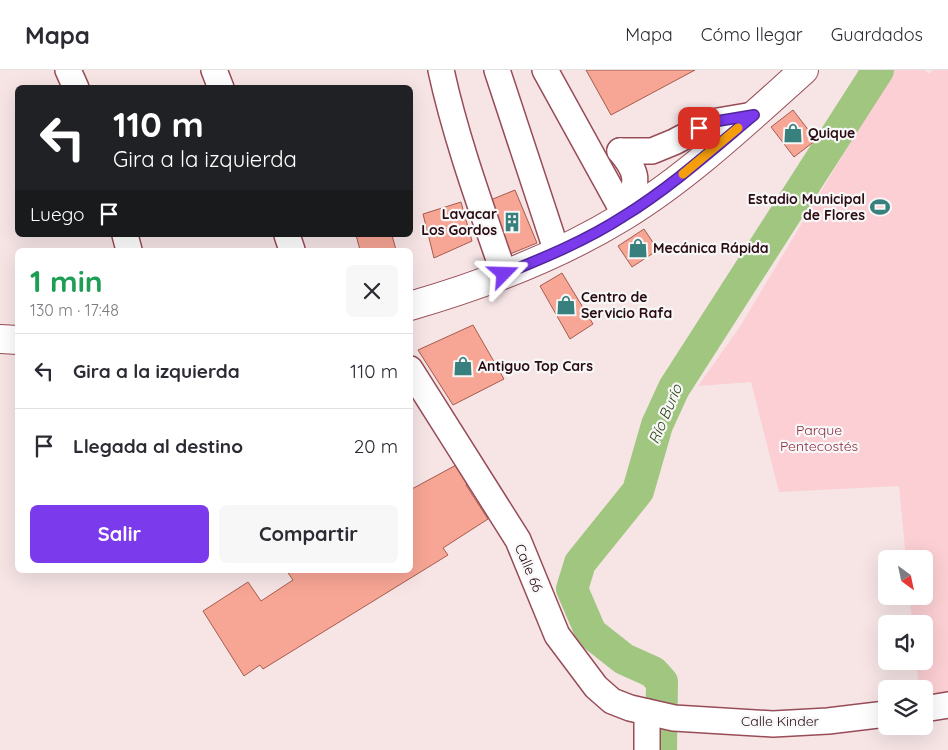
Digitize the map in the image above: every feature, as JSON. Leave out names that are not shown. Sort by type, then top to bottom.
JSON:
[{"type":"main road","points":[[413,305],[504,274],[557,252],[625,215],[684,173],[754,115],[804,70]]},
{"type":"main road","points":[[0,339],[15,340]]},
{"type":"street","points":[[68,70],[75,85]]},
{"type":"street","points":[[214,70],[220,85]]},
{"type":"street","points":[[441,70],[446,96],[504,274]]},
{"type":"street","points":[[497,70],[557,252]]},
{"type":"street","points":[[545,70],[625,215]]},
{"type":"street","points":[[625,215],[636,177],[632,165],[620,151],[652,151],[712,122],[754,115]]},
{"type":"street","name":"Calle 66","points":[[413,374],[518,540],[557,635],[573,660],[596,687],[612,700],[647,712],[674,718]]},
{"type":"street","points":[[933,708],[948,705]]},
{"type":"street","points":[[647,712],[647,750]]},
{"type":"street","name":"Calle Kinder","points":[[674,718],[773,724],[828,721],[878,715]]},
{"type":"green space","name":"Estadio Municipal de Flores","points":[[894,70],[924,70],[930,74],[932,70],[948,70],[948,699],[933,700],[933,680],[918,680],[917,670],[933,670],[933,615],[911,615],[911,605],[933,605],[933,550],[905,550],[899,486],[779,492],[751,382],[698,386],[739,328]]},
{"type":"building","points":[[586,70],[695,70],[611,115]]},
{"type":"building","name":"Quique","points":[[793,110],[816,140],[794,157],[771,127]]},
{"type":"building","name":"Lavacar Los Gordos","points":[[515,190],[537,243],[510,254],[488,201]]},
{"type":"building","points":[[461,202],[472,241],[434,258],[423,214]]},
{"type":"building","name":"Mecánica Rápida","points":[[644,229],[658,250],[632,267],[618,246]]},
{"type":"building","points":[[357,237],[393,237],[395,248],[359,248]]},
{"type":"building","name":"Centro de Servicio Rafa","points":[[562,273],[593,324],[570,339],[540,286]]},
{"type":"building","name":"Antiguo Top Cars","points":[[473,325],[504,379],[453,405],[418,350]]},
{"type":"building","points":[[458,464],[470,482],[466,485],[488,519],[443,548],[448,555],[263,669],[260,665],[244,676],[203,611],[248,582],[261,601],[293,580],[288,573],[413,573],[413,488]]},
{"type":"waterway","name":"Río Burío","points":[[661,750],[662,682],[653,672],[624,659],[591,633],[572,589],[580,563],[638,491],[657,425],[674,388],[878,70]]},
{"type":"slow traffic","points":[[683,174],[738,128]]},
{"type":"place","name":"Quique","points":[[793,133]]},
{"type":"place","name":"Estadio Municipal de Flores","points":[[880,207]]},
{"type":"place","name":"Lavacar Los Gordos","points":[[512,222]]},
{"type":"place","name":"Mecánica Rápida","points":[[638,248]]},
{"type":"place","name":"Centro de Servicio Rafa","points":[[566,305]]},
{"type":"place","name":"Antiguo Top Cars","points":[[463,366]]},
{"type":"route","points":[[504,274],[557,252],[625,215],[684,173],[754,115],[712,122],[699,128]]},
{"type":"park label","name":"Parque Pentecostés","points":[[819,438]]}]
